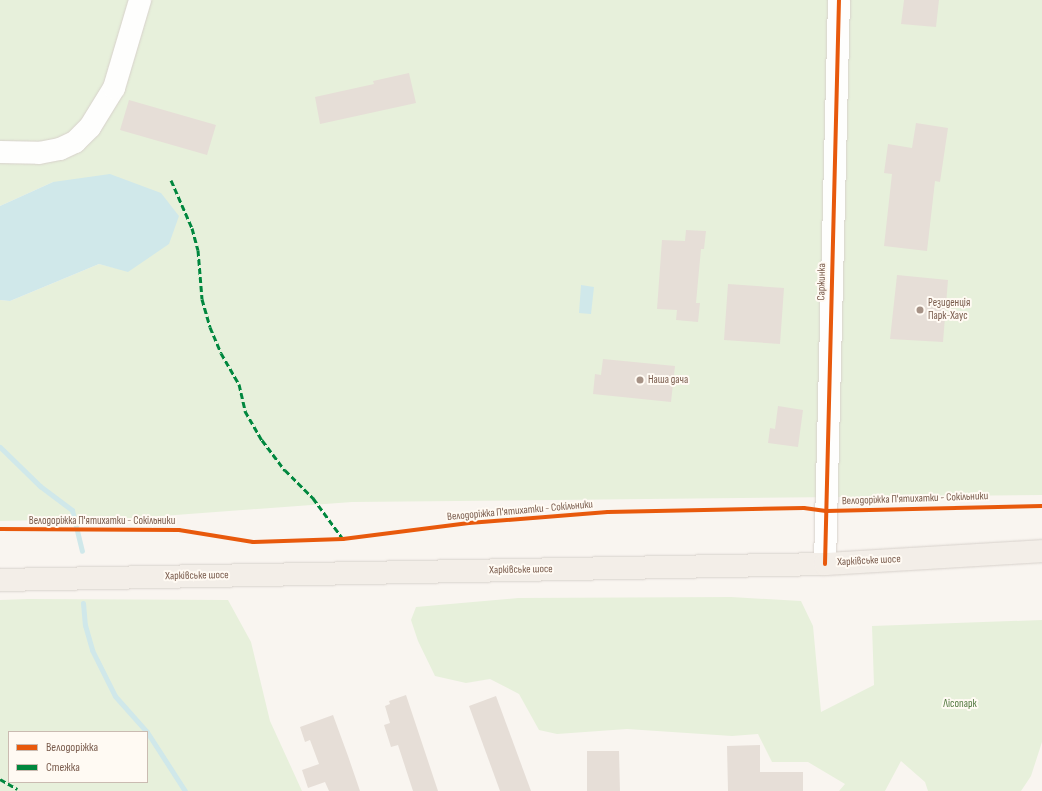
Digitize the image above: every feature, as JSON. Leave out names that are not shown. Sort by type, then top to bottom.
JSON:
[{"type":"main road","name":"Харківське шосе","points":[[0,580],[825,564],[1042,551]]},
{"type":"street","points":[[0,152],[38,153],[60,149],[75,142],[90,127],[114,88],[140,0]]},
{"type":"street","name":"Саржинка","points":[[825,564],[839,0]]},
{"type":"green space","points":[[0,0],[1042,0],[1042,495],[352,502],[135,518],[0,521],[0,300],[10,301],[99,264],[128,271],[53,182],[0,206]]},
{"type":"green space","name":"Лісопарк","points":[[731,597],[801,601],[813,626],[821,712],[874,685],[872,626],[1042,620],[1042,742],[1031,776],[1021,791],[928,791],[925,782],[901,761],[885,791],[839,791],[845,784],[808,762],[772,762],[758,734],[732,736],[627,729],[557,734],[539,730],[519,694],[490,679],[466,683],[435,676],[418,641],[411,620],[416,607],[518,598]]},
{"type":"green space","points":[[28,599],[228,600],[251,642],[270,721],[302,791],[0,791],[0,600]]},
{"type":"water","points":[[110,174],[161,193],[179,216],[169,244],[128,272],[99,264],[10,301],[0,300],[0,206],[53,182]]},
{"type":"water","points":[[581,285],[594,287],[591,314],[579,313]]},
{"type":"building","points":[[904,0],[939,0],[936,27],[901,24]]},
{"type":"building","points":[[409,73],[416,103],[320,124],[315,97],[374,84],[373,81]]},
{"type":"building","points":[[129,100],[216,125],[207,155],[120,130]]},
{"type":"building","points":[[916,123],[948,128],[940,182],[935,181],[927,251],[884,246],[892,174],[884,173],[888,144],[912,148]]},
{"type":"building","points":[[686,230],[706,231],[704,249],[701,249],[696,303],[700,303],[698,322],[676,320],[677,310],[657,309],[662,240],[685,241]]},
{"type":"building","name":"Резиденція Парк-Хаус","points":[[897,275],[948,280],[943,342],[890,339]]},
{"type":"building","points":[[728,284],[784,288],[780,344],[724,340]]},
{"type":"building","points":[[603,359],[675,366],[671,402],[593,394],[595,374],[601,375]]},
{"type":"building","points":[[778,406],[803,410],[798,447],[768,443],[770,428],[775,429]]},
{"type":"building","points":[[406,695],[438,791],[413,791],[398,745],[391,747],[384,725],[390,723],[385,706],[390,704],[389,701]]},
{"type":"building","points":[[496,696],[531,791],[500,791],[469,706]]},
{"type":"building","points":[[333,715],[360,791],[329,791],[325,782],[308,788],[302,770],[319,764],[310,740],[305,742],[300,727]]},
{"type":"building","points":[[760,745],[760,772],[803,772],[803,791],[728,791],[727,746]]},
{"type":"building","points":[[587,751],[619,751],[620,791],[587,791]]},
{"type":"waterway","points":[[0,447],[40,486],[72,510],[82,551]]},
{"type":"waterway","points":[[83,603],[85,625],[92,650],[115,696],[146,731]]},
{"type":"waterway","points":[[148,734],[185,791]]},
{"type":"marked path","points":[[171,180],[192,228],[198,250],[202,299],[210,327],[221,353],[239,384],[245,411],[262,440],[285,470],[313,498],[343,539]]},
{"type":"marked path","points":[[0,779],[17,789]]},
{"type":"cycle path","points":[[825,564],[839,0]]},
{"type":"cycle path","name":"Велодоріжка П'ятихатки - Сокільники","points":[[0,529],[179,530],[253,542],[343,539],[469,523],[608,512],[804,508],[826,511],[1042,506]]},
{"type":"place","name":"Резиденція Парк-Хаус","points":[[920,310]]},
{"type":"place","name":"Наша дача","points":[[640,380]]}]
